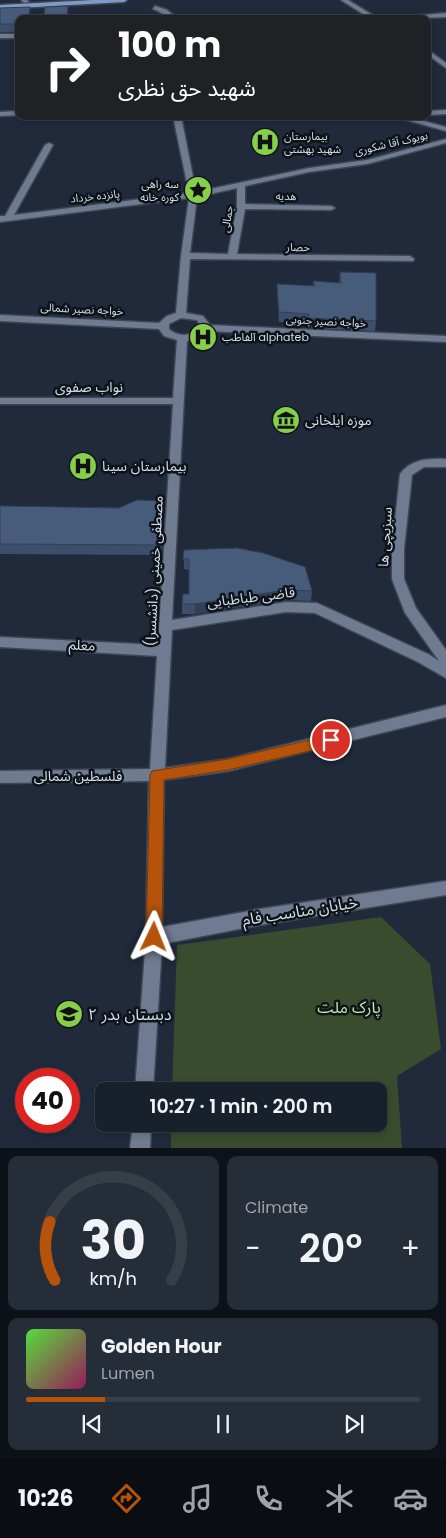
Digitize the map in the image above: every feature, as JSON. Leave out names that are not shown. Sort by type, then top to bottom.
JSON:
[{"type":"main road","points":[[0,5],[25,1],[79,0]]},
{"type":"main road","points":[[0,5],[124,0]]},
{"type":"street","points":[[344,0],[356,2],[377,15]]},
{"type":"street","points":[[356,2],[371,15]]},
{"type":"street","points":[[157,15],[155,5],[170,15]]},
{"type":"street","points":[[431,16],[446,15]]},
{"type":"street","points":[[0,36],[15,36]]},
{"type":"street","points":[[431,54],[446,66]]},
{"type":"street","points":[[431,60],[446,72]]},
{"type":"street","points":[[431,113],[446,112]]},
{"type":"street","points":[[0,114],[15,113]]},
{"type":"street","points":[[178,120],[193,195],[185,256],[181,315]]},
{"type":"street","points":[[411,120],[446,129]]},
{"type":"street","name":"بویوک آقا شکوری","points":[[193,195],[308,170],[367,162],[446,141]]},
{"type":"street","points":[[4,218],[49,145]]},
{"type":"street","name":"جمالی","points":[[232,257],[241,206],[241,184]]},
{"type":"street","name":"پانزده خرداد","points":[[4,218],[193,195]]},
{"type":"street","name":"هدیه","points":[[241,206],[331,208]]},
{"type":"street","name":"حصار","points":[[185,256],[410,259]]},
{"type":"street","points":[[181,315],[200,318],[206,325],[205,328],[194,337],[170,336],[163,326],[167,320],[181,315]]},
{"type":"street","name":"خواجه نصیر شمالی","points":[[0,318],[163,326]]},
{"type":"street","name":"خواجه نصیر جنوبی","points":[[205,328],[446,339]]},
{"type":"street","name":"مصطفی خمینی (دانشسرا)","points":[[145,1082],[154,937],[157,775],[182,338]]},
{"type":"street","name":"نواب صفوی","points":[[0,401],[178,401]]},
{"type":"street","name":"سبزیچی ها","points":[[446,463],[422,463],[413,466],[406,474],[398,549],[398,579],[402,593],[410,610],[444,657],[446,663]]},
{"type":"street","name":"قاضی طباطبایی","points":[[166,626],[286,608],[317,608],[423,658],[446,673]]},
{"type":"street","name":"معلم","points":[[0,642],[164,650]]},
{"type":"street","name":"فلسطین شمالی","points":[[0,777],[157,775],[228,765],[446,711]]},
{"type":"street","name":"خیابان مناسب فام","points":[[154,937],[260,917],[446,888]]},
{"type":"street","points":[[140,1148],[141,1132]]},
{"type":"green space","name":"پارک ملت","points":[[381,917],[430,964],[441,1049],[397,1076],[402,1148],[171,1148],[171,1132],[387,1132],[387,1082],[172,1082],[177,945]]},
{"type":"building","points":[[68,6],[67,15],[44,15],[45,7]]},
{"type":"building","points":[[30,7],[29,15],[15,15],[15,24],[0,24],[0,8]]},
{"type":"building","points":[[340,272],[376,273],[376,321],[308,318],[309,314],[279,312],[277,284],[315,286],[313,281],[341,283]]},
{"type":"building","points":[[137,500],[164,501],[160,545],[0,544],[0,506],[119,508]]},
{"type":"building","points":[[237,548],[263,553],[305,567],[312,591],[286,590],[195,604],[182,604],[183,594],[189,594],[189,559],[183,559],[184,550]]},
{"type":"place","name":"بیمارستان شهید بهشتی","points":[[265,142]]},
{"type":"place","name":"سه راهی کوره خانه","points":[[198,190]]},
{"type":"place","name":"آلفاطب alphateb","points":[[203,337]]},
{"type":"place","name":"موزه ایلخانی","points":[[286,420]]},
{"type":"place","name":"بیمارستان سینا","points":[[83,466]]},
{"type":"place","name":"دبستان بدر ۲","points":[[69,1014]]},
{"type":"route","points":[[154,937],[157,775],[228,765],[331,740]]}]
